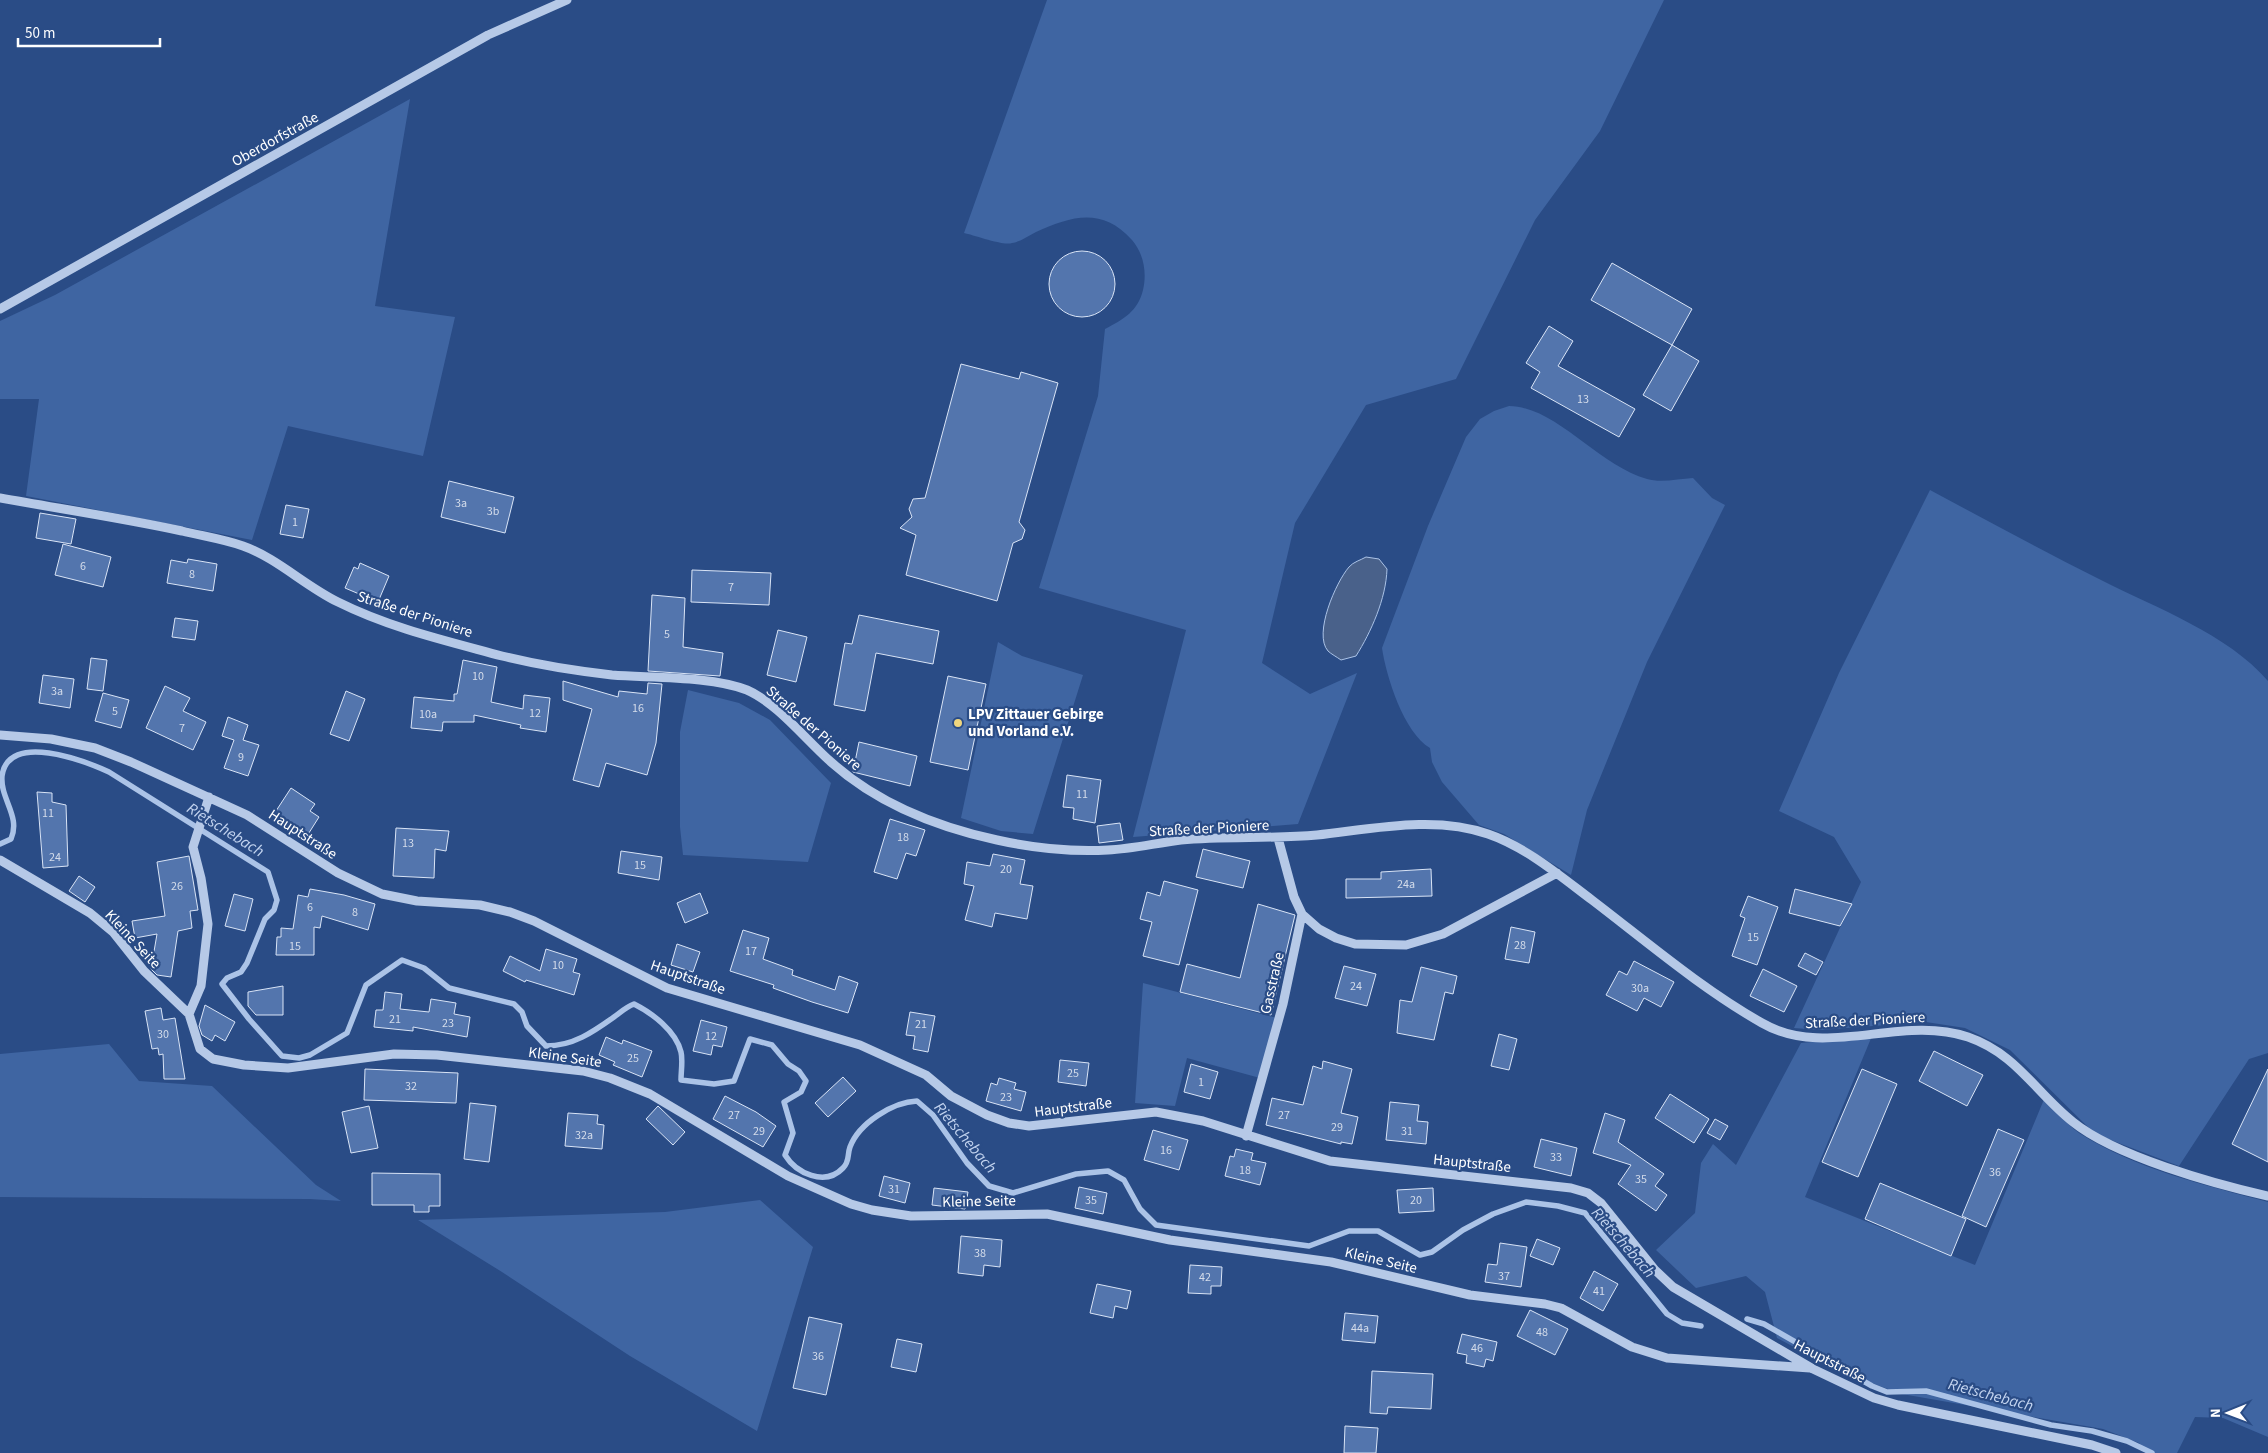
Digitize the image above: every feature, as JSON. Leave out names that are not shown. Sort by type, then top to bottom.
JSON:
[{"type":"street","name":"Oberdorfstraße","points":[[0,309],[488,35],[567,0]]},
{"type":"street","name":"Straße der Pioniere","points":[[0,498],[159,526],[242,546],[266,556],[326,596],[380,620],[513,659],[607,674],[682,679],[734,686],[764,700],[826,758],[864,789],[912,813],[975,835],[1003,842],[1082,851],[1114,850],[1184,840],[1278,838],[1422,824],[1456,826],[1479,830],[1504,839],[1557,874],[1689,974],[1776,1031],[1793,1036],[1830,1038],[1924,1028],[1968,1037],[2006,1055],[2074,1123],[2093,1136],[2128,1152],[2188,1173],[2268,1196]]},
{"type":"street","name":"Hauptstraße","points":[[0,735],[51,739],[95,748],[131,762],[247,815],[338,874],[382,894],[417,901],[480,905],[510,912],[534,921],[667,988],[860,1045],[926,1075],[951,1096],[987,1115],[1009,1123],[1029,1126],[1156,1112],[1203,1121],[1330,1161],[1571,1188],[1588,1194],[1614,1216],[1655,1270],[1673,1287],[1690,1299],[1813,1369],[1874,1398],[1898,1405],[2092,1445],[2116,1453]]},
{"type":"street","points":[[189,1014],[201,986],[208,924],[201,878],[193,847],[209,797]]},
{"type":"street","points":[[1278,838],[1294,897],[1302,914],[1319,929],[1355,944],[1406,945],[1443,934],[1557,874]]},
{"type":"street","name":"Kleine Seite","points":[[0,860],[90,913],[113,932],[144,971],[189,1014],[200,1049],[214,1059],[244,1065],[288,1068],[394,1054],[437,1055],[583,1071],[610,1078],[650,1094],[788,1176],[851,1204],[872,1210],[911,1216],[1047,1214],[1170,1240],[1331,1262],[1470,1295],[1545,1304],[1561,1308],[1632,1347],[1667,1358],[1813,1369]]},
{"type":"street","name":"Gasstraße","points":[[1246,1136],[1283,1004],[1302,914]]},
{"type":"shaded area","points":[[1047,0],[1664,0],[1600,131],[1535,220],[1456,379],[1366,405],[1295,523],[1262,663],[1310,694],[1357,673],[1298,824],[1133,837],[1186,630],[1039,588],[1098,396],[1105,329],[1124,318],[1138,304],[1145,277],[1142,257],[1132,240],[1121,230],[1098,219],[1074,219],[1062,222],[1008,244],[964,233]]},
{"type":"shaded area","points":[[410,99],[375,306],[455,317],[423,456],[288,426],[252,540],[26,496],[39,399],[0,399],[0,321],[55,295]]},
{"type":"shaded area","points":[[1509,406],[1527,409],[1544,416],[1611,462],[1629,472],[1652,480],[1664,481],[1693,478],[1712,498],[1725,505],[1647,662],[1587,810],[1571,875],[1504,834],[1479,825],[1442,782],[1432,762],[1430,748],[1421,741],[1404,717],[1392,688],[1382,648],[1428,526],[1466,437],[1480,419],[1494,411]]},
{"type":"shaded area","points":[[1930,490],[2101,580],[2190,623],[2233,649],[2252,664],[2268,681],[2268,1053],[2249,1059],[2179,1166],[2095,1134],[2010,1050],[1965,1028],[1926,1022],[1820,1030],[1794,1028],[1861,882],[1834,837],[1779,811],[1839,673]]},
{"type":"shaded area","points":[[1366,557],[1379,559],[1387,569],[1384,592],[1372,626],[1356,656],[1341,660],[1328,651],[1324,643],[1323,633],[1328,608],[1344,574],[1351,565]]},
{"type":"shaded area","points":[[998,642],[1022,656],[1083,675],[1033,834],[1001,831],[961,818]]},
{"type":"shaded area","points":[[688,690],[739,703],[770,720],[831,783],[808,862],[683,855],[680,827],[680,732]]},
{"type":"shaded area","points":[[1143,983],[1277,1018],[1260,1078],[1187,1058],[1175,1106],[1135,1103]]},
{"type":"shaded area","points":[[1872,1036],[1805,1197],[1975,1265],[2045,1097],[2065,1121],[2079,1133],[2123,1157],[2171,1175],[2268,1202],[2268,1437],[2223,1418],[2195,1417],[2177,1453],[2147,1453],[2139,1443],[2103,1429],[1902,1394],[1843,1373],[1777,1338],[1765,1292],[1746,1276],[1696,1288],[1656,1250],[1695,1213],[1701,1163],[1713,1144],[1736,1165],[1801,1043]]},
{"type":"shaded area","points":[[109,1044],[139,1081],[212,1086],[316,1185],[341,1201],[310,1199],[0,1197],[0,1054]]},
{"type":"shaded area","points":[[760,1200],[813,1247],[757,1431],[630,1356],[502,1272],[418,1220],[665,1212]]},
{"type":"building","points":[[1082,251],[1095,254],[1105,261],[1112,271],[1115,284],[1112,297],[1105,307],[1095,314],[1082,317],[1069,314],[1059,307],[1052,297],[1049,284],[1052,271],[1059,261],[1069,254]]},
{"type":"building","points":[[1612,263],[1692,309],[1672,345],[1591,300]]},
{"type":"building","points":[[1549,326],[1573,341],[1558,366],[1635,409],[1619,437],[1531,388],[1540,372],[1526,363]]},
{"type":"building","points":[[1672,345],[1699,361],[1671,411],[1643,395]]},
{"type":"building","points":[[961,364],[1019,379],[1021,372],[1058,383],[1019,522],[1025,530],[1022,539],[1013,543],[997,601],[906,575],[916,535],[900,528],[912,517],[909,509],[913,499],[925,498]]},
{"type":"building","points":[[449,481],[514,497],[505,533],[441,517]]},
{"type":"building","points":[[286,505],[309,509],[303,538],[280,534]]},
{"type":"building","points":[[40,513],[76,519],[71,544],[36,538]]},
{"type":"building","points":[[63,544],[111,557],[103,587],[55,575]]},
{"type":"building","points":[[188,559],[217,564],[213,591],[167,583],[171,560],[187,563]]},
{"type":"building","points":[[360,563],[389,576],[378,602],[345,588],[354,567],[358,569]]},
{"type":"building","points":[[692,570],[771,573],[769,605],[691,602]]},
{"type":"building","points":[[652,595],[685,598],[683,647],[723,653],[720,676],[648,671]]},
{"type":"building","points":[[859,615],[939,631],[933,664],[876,653],[865,711],[834,705],[845,643],[852,644]]},
{"type":"building","points":[[175,618],[198,621],[195,640],[172,637]]},
{"type":"building","points":[[778,630],[807,637],[796,682],[767,675]]},
{"type":"building","points":[[91,658],[107,660],[103,691],[87,689]]},
{"type":"building","points":[[463,660],[497,667],[491,702],[523,709],[524,695],[550,698],[546,732],[520,728],[521,725],[474,715],[474,722],[443,722],[442,731],[411,728],[414,697],[454,701],[454,694],[457,694]]},
{"type":"building","points":[[43,675],[74,679],[70,708],[39,703]]},
{"type":"building","name":"LPV Zittauer Gebirge und Vorland e.V.","points":[[948,676],[986,684],[968,770],[930,762]]},
{"type":"building","points":[[563,681],[618,697],[619,691],[647,694],[648,683],[662,684],[656,743],[647,775],[606,763],[599,787],[573,780],[592,709],[563,700]]},
{"type":"building","points":[[165,686],[190,698],[183,711],[206,722],[193,750],[146,728]]},
{"type":"building","points":[[346,691],[365,699],[349,741],[330,734]]},
{"type":"building","points":[[103,693],[129,700],[121,728],[95,721]]},
{"type":"building","points":[[228,717],[248,725],[243,740],[259,745],[248,776],[224,768],[234,740],[222,736]]},
{"type":"building","points":[[859,742],[917,756],[910,786],[853,772]]},
{"type":"building","points":[[1067,775],[1101,780],[1095,823],[1073,819],[1074,808],[1063,807]]},
{"type":"building","points":[[291,788],[315,804],[310,811],[319,817],[307,836],[274,814]]},
{"type":"building","points":[[37,792],[52,793],[52,802],[66,805],[68,866],[43,868]]},
{"type":"building","points":[[890,819],[925,830],[916,856],[906,853],[897,879],[874,872]]},
{"type":"building","points":[[1120,823],[1123,840],[1099,843],[1097,826]]},
{"type":"building","points":[[396,828],[449,831],[446,851],[435,849],[434,878],[393,876]]},
{"type":"building","points":[[1203,849],[1250,861],[1243,888],[1196,877]]},
{"type":"building","points":[[621,851],[662,857],[659,880],[618,873]]},
{"type":"building","points":[[993,854],[1025,860],[1020,884],[1033,886],[1027,919],[995,913],[992,927],[965,920],[974,886],[964,884],[967,862],[990,866]]},
{"type":"building","points":[[189,856],[198,910],[190,911],[192,928],[178,931],[171,977],[157,975],[151,969],[157,934],[135,938],[132,921],[165,916],[157,862]]},
{"type":"building","points":[[1431,869],[1432,896],[1346,898],[1346,879],[1381,879],[1381,872]]},
{"type":"building","points":[[79,876],[95,887],[85,902],[69,891]]},
{"type":"building","points":[[1164,881],[1198,890],[1179,965],[1143,956],[1152,922],[1140,919],[1147,892],[1160,896]]},
{"type":"building","points":[[310,889],[344,895],[375,904],[368,930],[322,916],[320,928],[314,927],[314,955],[276,955],[277,937],[281,937],[281,928],[293,929],[298,895],[308,897]]},
{"type":"building","points":[[1795,889],[1852,904],[1840,926],[1789,913]]},
{"type":"building","points":[[700,893],[708,913],[685,923],[677,903]]},
{"type":"building","points":[[234,894],[253,899],[245,931],[225,926]]},
{"type":"building","points":[[1748,896],[1778,907],[1757,965],[1732,956],[1745,918],[1740,916]]},
{"type":"building","points":[[1258,904],[1295,915],[1271,1015],[1180,992],[1187,964],[1240,978]]},
{"type":"building","points":[[1511,927],[1535,932],[1529,963],[1505,959]]},
{"type":"building","points":[[743,930],[769,938],[763,959],[793,970],[792,975],[835,990],[839,976],[858,983],[848,1013],[812,1002],[773,988],[774,985],[730,971]]},
{"type":"building","points":[[677,944],[700,952],[693,972],[671,965]]},
{"type":"building","points":[[546,949],[577,959],[573,972],[580,974],[574,995],[526,980],[525,982],[503,971],[510,956],[540,971]]},
{"type":"building","points":[[1805,953],[1823,962],[1816,975],[1798,966]]},
{"type":"building","points":[[1634,961],[1674,982],[1661,1007],[1644,998],[1637,1011],[1606,995],[1619,971],[1627,975]]},
{"type":"building","points":[[1344,966],[1376,974],[1367,1006],[1335,998]]},
{"type":"building","points":[[1421,967],[1457,976],[1453,994],[1445,992],[1434,1040],[1397,1033],[1400,1000],[1412,1002]]},
{"type":"building","points":[[1763,969],[1797,986],[1784,1012],[1750,996]]},
{"type":"building","points":[[283,986],[283,1015],[256,1015],[248,1006],[248,992]]},
{"type":"building","points":[[385,992],[402,994],[400,1009],[429,1012],[431,999],[456,1003],[454,1014],[470,1017],[467,1037],[413,1027],[413,1031],[374,1027],[376,1010],[383,1010]]},
{"type":"building","points":[[205,1005],[235,1022],[225,1041],[215,1035],[212,1041],[202,1035],[199,1026]]},
{"type":"building","points":[[161,1008],[163,1020],[175,1018],[185,1079],[164,1079],[163,1054],[159,1055],[158,1048],[152,1049],[145,1011]]},
{"type":"building","points":[[910,1012],[935,1016],[928,1052],[913,1049],[915,1036],[906,1035]]},
{"type":"building","points":[[701,1020],[727,1027],[722,1047],[713,1045],[711,1055],[693,1051]]},
{"type":"building","points":[[1499,1034],[1517,1039],[1509,1070],[1491,1066]]},
{"type":"building","points":[[606,1037],[622,1044],[623,1040],[652,1051],[642,1077],[613,1065],[615,1062],[599,1055]]},
{"type":"building","points":[[1934,1051],[1983,1075],[1967,1106],[1919,1081]]},
{"type":"building","points":[[1060,1060],[1089,1063],[1086,1086],[1058,1082]]},
{"type":"building","points":[[1323,1061],[1352,1069],[1341,1113],[1358,1117],[1352,1144],[1341,1142],[1341,1144],[1266,1125],[1272,1098],[1303,1105],[1313,1066],[1322,1069]]},
{"type":"building","points":[[1191,1064],[1218,1072],[1210,1099],[1184,1092]]},
{"type":"building","points":[[365,1069],[458,1073],[456,1103],[364,1100]]},
{"type":"building","points":[[1862,1069],[1897,1084],[1858,1177],[1822,1162]]},
{"type":"building","points":[[2268,1069],[2268,1162],[2232,1144]]},
{"type":"building","points":[[843,1077],[856,1091],[828,1117],[815,1103]]},
{"type":"building","points":[[999,1078],[1016,1083],[1014,1089],[1026,1092],[1021,1111],[986,1101],[991,1083],[997,1085]]},
{"type":"building","points":[[1670,1094],[1709,1119],[1694,1143],[1655,1118]]},
{"type":"building","points":[[725,1096],[756,1112],[776,1126],[763,1147],[713,1119]]},
{"type":"building","points":[[1390,1102],[1419,1105],[1417,1121],[1428,1122],[1426,1144],[1386,1140]]},
{"type":"building","points":[[470,1103],[496,1106],[489,1162],[464,1159]]},
{"type":"building","points":[[369,1106],[378,1148],[351,1153],[342,1112]]},
{"type":"building","points":[[658,1106],[685,1132],[673,1145],[646,1119]]},
{"type":"building","points":[[568,1113],[598,1115],[597,1124],[604,1125],[602,1149],[565,1146]]},
{"type":"building","points":[[1605,1113],[1625,1120],[1618,1142],[1664,1174],[1655,1186],[1667,1195],[1656,1211],[1618,1184],[1631,1165],[1593,1153]]},
{"type":"building","points":[[1715,1119],[1728,1126],[1720,1140],[1707,1133]]},
{"type":"building","points":[[1998,1129],[2024,1140],[1986,1227],[1962,1216]]},
{"type":"building","points":[[1153,1130],[1188,1140],[1179,1170],[1144,1160]]},
{"type":"building","points":[[1541,1139],[1577,1148],[1571,1176],[1534,1167]]},
{"type":"building","points":[[1236,1149],[1253,1153],[1251,1160],[1266,1163],[1260,1185],[1225,1176],[1230,1156],[1234,1157]]},
{"type":"building","points":[[372,1173],[440,1174],[440,1206],[429,1206],[429,1212],[414,1212],[414,1205],[372,1205]]},
{"type":"building","points":[[884,1176],[910,1183],[905,1203],[879,1196]]},
{"type":"building","points":[[1880,1183],[1966,1219],[1951,1256],[1865,1219]]},
{"type":"building","points":[[1079,1187],[1107,1193],[1103,1214],[1075,1208]]},
{"type":"building","points":[[934,1188],[968,1192],[965,1209],[932,1205]]},
{"type":"building","points":[[1433,1188],[1434,1211],[1399,1213],[1397,1190]]},
{"type":"building","points":[[961,1236],[1002,1240],[1000,1267],[984,1265],[983,1276],[958,1273]]},
{"type":"building","points":[[1537,1239],[1560,1248],[1553,1265],[1530,1256]]},
{"type":"building","points":[[1500,1243],[1527,1247],[1521,1287],[1485,1282],[1488,1264],[1497,1265]]},
{"type":"building","points":[[1190,1265],[1222,1267],[1221,1286],[1211,1286],[1211,1294],[1188,1293]]},
{"type":"building","points":[[1594,1271],[1618,1284],[1603,1311],[1580,1298]]},
{"type":"building","points":[[1097,1284],[1131,1291],[1127,1309],[1115,1306],[1113,1318],[1090,1313]]},
{"type":"building","points":[[1530,1310],[1568,1329],[1555,1355],[1517,1336]]},
{"type":"building","points":[[1345,1313],[1378,1316],[1375,1343],[1342,1340]]},
{"type":"building","points":[[809,1317],[842,1324],[826,1395],[793,1388]]},
{"type":"building","points":[[1462,1334],[1497,1342],[1493,1361],[1486,1359],[1484,1367],[1466,1363],[1467,1355],[1457,1353]]},
{"type":"building","points":[[897,1339],[922,1344],[916,1372],[891,1367]]},
{"type":"building","points":[[1372,1371],[1433,1374],[1431,1409],[1388,1407],[1387,1414],[1370,1413]]},
{"type":"building","points":[[1345,1426],[1378,1428],[1376,1453],[1344,1453]]},
{"type":"waterway","name":"Rietschebach","points":[[0,844],[11,839],[14,823],[2,784],[2,776],[7,762],[18,755],[32,752],[49,753],[83,762],[109,772],[268,872],[277,900],[274,910],[265,919],[247,963],[241,972],[227,978],[222,984],[249,1019],[282,1056],[299,1058],[310,1055],[347,1033],[366,985],[402,960],[424,968],[449,988],[514,1004],[522,1012],[527,1026],[546,1046],[574,1041],[598,1028],[634,1004],[648,1012],[669,1030],[674,1037],[682,1055],[681,1080],[714,1084],[734,1081],[750,1039],[772,1045],[788,1064],[799,1071],[806,1081],[801,1092],[784,1102],[793,1133],[785,1155],[796,1167],[811,1175],[828,1177],[836,1174],[848,1160],[854,1138],[869,1122],[898,1105],[917,1101],[933,1115],[967,1163],[989,1186],[1013,1193],[1076,1174],[1108,1171],[1124,1180],[1140,1209],[1156,1225],[1309,1246],[1349,1231],[1378,1231],[1420,1255],[1432,1252],[1463,1230],[1493,1214],[1526,1202],[1558,1206],[1585,1213],[1667,1314],[1682,1323],[1701,1326]]},
{"type":"waterway","name":"Rietschebach","points":[[1747,1319],[1764,1324],[1872,1386],[1887,1392],[1926,1391],[2051,1425],[2092,1431],[2127,1441],[2152,1453]]},
{"type":"place","name":"LPV Zittauer Gebirge und Vorland e.V.","points":[[958,723]]}]
